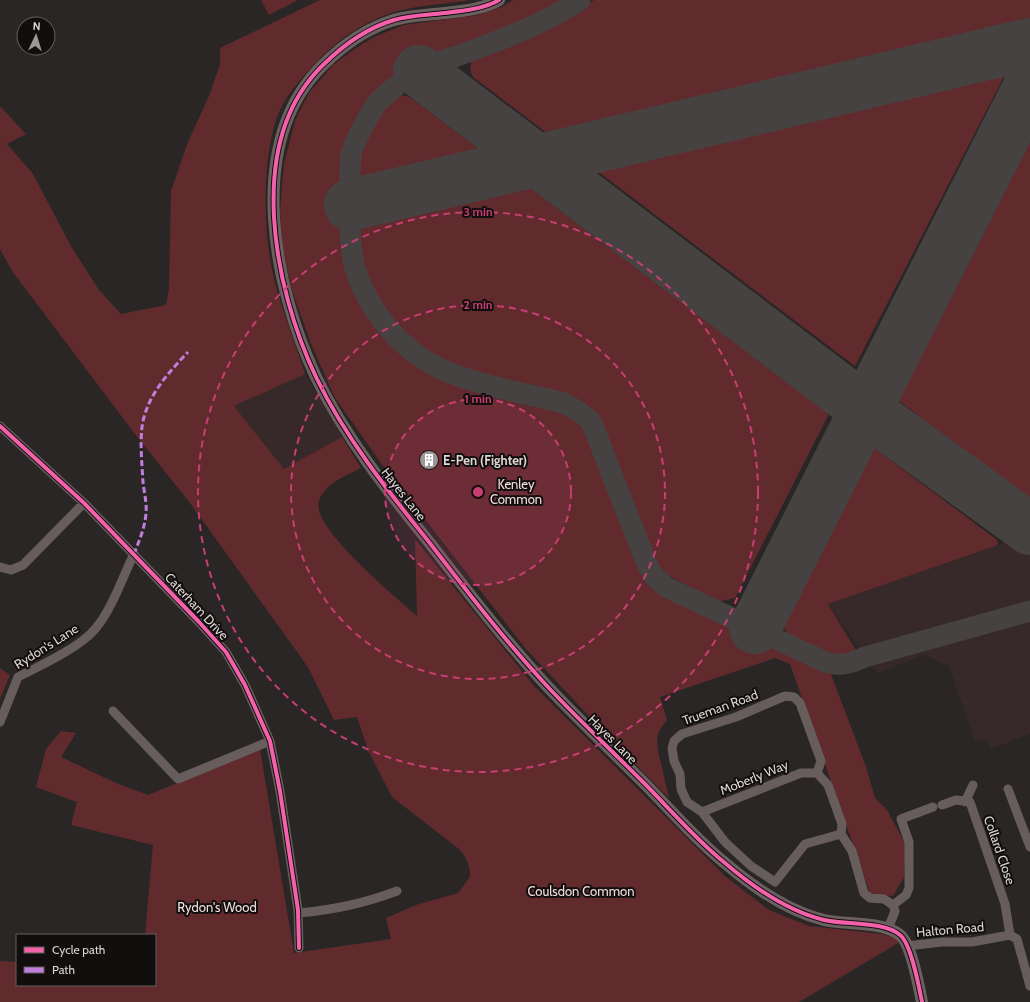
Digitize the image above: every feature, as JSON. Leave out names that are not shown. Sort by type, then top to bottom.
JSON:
[{"type":"street","name":"Hayes Lane","points":[[499,0],[492,4],[461,11],[396,20],[369,31],[343,47],[322,65],[303,87],[280,142],[274,175],[273,206],[277,248],[284,286],[316,376],[348,434],[376,475],[520,655],[556,695],[717,856],[749,882],[777,900],[811,916],[828,921],[888,929]]},
{"type":"street","name":"Caterham Drive","points":[[0,426],[84,503],[134,554],[226,652],[245,685],[270,740],[280,791],[298,913],[299,948]]},
{"type":"street","points":[[0,567],[11,570],[23,565],[84,503]]},
{"type":"street","name":"Rydon's Lane","points":[[0,722],[18,678],[69,650],[95,629],[110,606],[134,554]]},
{"type":"street","name":"Trueman Road","points":[[702,812],[687,802],[681,789],[680,774],[673,755],[674,742],[682,734],[736,717],[785,696],[794,696],[800,703],[822,761],[817,773]]},
{"type":"street","points":[[113,712],[178,779],[270,740]]},
{"type":"street","name":"Moberly Way","points":[[702,812],[801,773],[817,773]]},
{"type":"street","points":[[817,773],[828,785],[842,824],[841,834],[852,851],[864,893],[870,898],[884,900],[893,905],[895,911],[888,929],[904,937],[922,1002]]},
{"type":"street","points":[[893,905],[906,895],[909,888],[909,842],[902,819],[956,800],[965,802],[973,785]]},
{"type":"street","points":[[1008,789],[1030,847]]},
{"type":"street","name":"Collard Close","points":[[965,802],[970,802],[1005,904],[1010,935]]},
{"type":"street","points":[[702,812],[725,842],[751,866],[775,882],[805,844],[841,834]]},
{"type":"street","points":[[298,913],[328,910],[364,903],[397,891]]},
{"type":"street","points":[[1010,935],[1017,939],[1030,986]]},
{"type":"street","name":"Halton Road","points":[[907,946],[942,942],[972,942],[1010,935]]},
{"type":"shaded area","points":[[305,374],[342,437],[284,469],[233,405]]},
{"type":"shaded area","points":[[1030,534],[1030,734],[990,749],[987,739],[975,742],[949,666],[924,655],[877,673],[828,604]]},
{"type":"green space","points":[[261,0],[298,0],[269,15]]},
{"type":"green space","points":[[320,0],[470,0],[398,11],[363,25],[342,39],[323,55],[306,73],[283,104],[276,120],[271,139],[268,161],[266,206],[268,248],[274,279],[305,374],[234,406],[284,469],[342,437],[361,468],[331,485],[326,489],[319,501],[320,513],[328,527],[341,544],[357,562],[417,616],[415,539],[535,687],[725,876],[769,910],[809,926],[881,934],[894,937],[900,942],[799,1002],[0,1002],[0,961],[16,962],[16,986],[156,986],[156,934],[145,934],[153,845],[71,825],[77,802],[36,787],[46,749],[61,731],[76,733],[61,757],[116,783],[148,795],[260,749],[294,953],[391,939],[386,918],[416,905],[458,893],[470,877],[468,862],[459,849],[392,797],[368,750],[357,717],[334,720],[308,667],[190,503],[135,434],[12,271],[0,249],[0,106],[26,134],[7,144],[33,174],[72,248],[99,290],[121,314],[166,305],[169,289],[171,191],[188,142],[209,96],[220,64],[220,48]]},
{"type":"green space","name":"Kenley Common","points":[[513,0],[571,0],[556,9],[440,53],[406,71],[379,93],[360,122],[348,148],[345,167],[346,244],[348,261],[356,285],[363,301],[384,330],[409,355],[424,365],[468,385],[499,394],[561,408],[575,416],[588,427],[643,565],[650,579],[663,591],[829,669],[866,767],[875,798],[887,810],[906,845],[904,877],[893,896],[870,893],[790,664],[775,658],[660,697],[667,720],[659,731],[657,740],[658,751],[669,798],[617,746],[526,649],[381,463],[335,398],[311,344],[292,290],[282,247],[280,210],[284,164],[295,121],[309,93],[333,65],[374,37],[404,25],[478,15],[502,7]]},
{"type":"green space","points":[[594,0],[1030,0],[1030,26],[855,366],[473,77],[470,68],[472,61],[480,53],[563,21]]},
{"type":"green space","points":[[401,95],[410,97],[829,414],[735,598],[717,602],[660,571],[599,419],[581,404],[566,396],[449,365],[421,350],[400,331],[378,304],[365,276],[361,256],[358,231],[358,157],[373,121],[391,98]]},
{"type":"green space","points":[[1030,142],[1030,501],[898,400]]},
{"type":"green space","points":[[873,447],[997,540],[998,545],[828,604],[857,652],[836,659],[793,640],[784,628],[785,618]]},
{"type":"green space","points":[[0,668],[10,675],[0,699]]},
{"type":"taxiway","points":[[580,0],[555,15],[528,28],[488,45],[438,62],[418,71],[383,97],[369,115],[351,155],[351,241],[355,268],[361,284],[368,299],[387,327],[411,350],[439,368],[484,384],[564,403],[578,411],[591,421],[647,564],[654,576],[666,587],[823,661],[834,664],[849,663],[865,657],[1030,611]]},
{"type":"runway","points":[[350,205],[1030,44]]},
{"type":"runway","points":[[419,71],[866,410],[1030,529]]},
{"type":"runway","points":[[755,628],[1030,85]]},
{"type":"marked path","points":[[134,554],[143,529],[146,513],[141,447],[141,434],[144,416],[159,386],[188,352]]},
{"type":"cycle path","points":[[499,0],[487,6],[473,9],[400,18],[384,23],[355,38],[346,45],[322,66],[298,98],[282,135],[275,175],[274,217],[279,260],[288,302],[301,341],[316,377],[327,399],[353,442],[382,483],[501,634],[531,669],[559,698],[703,844],[759,889],[797,911],[810,916],[833,922],[884,927],[900,935],[908,947],[911,956],[922,1002]]},
{"type":"cycle path","points":[[0,426],[84,503],[199,622],[226,652],[245,685],[270,741],[280,791],[298,910],[299,948]]},
{"type":"place","name":"E-Pen (Fighter)","points":[[429,460]]},
{"type":"park label","name":"Coulsdon Common","points":[[581,891]]},
{"type":"park label","name":"Rydon's Wood","points":[[217,907]]}]
